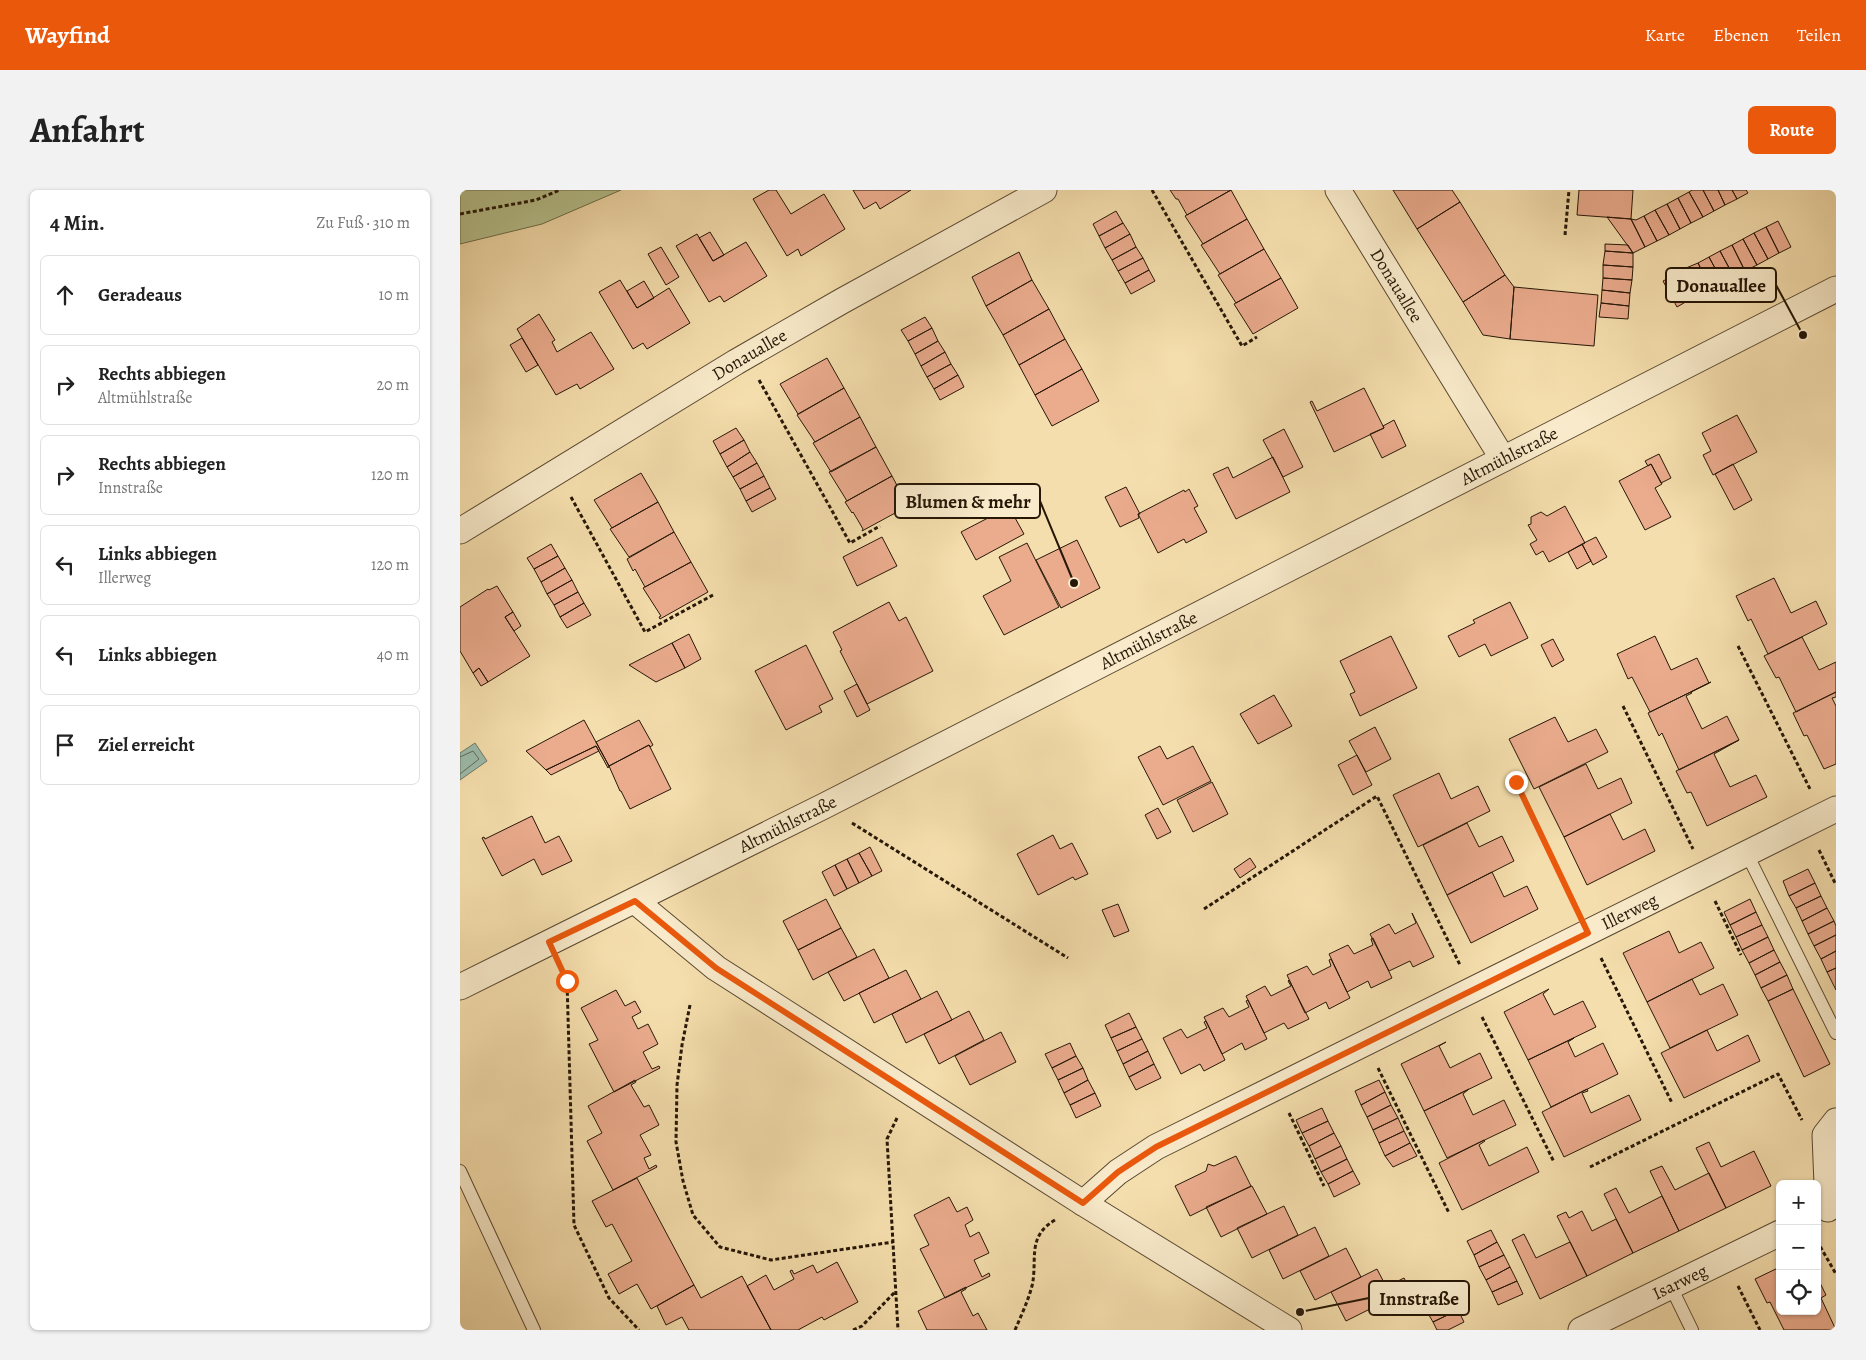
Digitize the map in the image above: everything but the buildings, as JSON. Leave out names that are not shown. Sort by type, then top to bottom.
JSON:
[{"type":"street","name":"Donauallee","points":[[460,531],[746,356],[842,300],[1044,190]]},
{"type":"street","name":"Donauallee","points":[[1338,190],[1503,459]]},
{"type":"street","name":"Altmühlstraße","points":[[460,987],[824,806],[1836,289]]},
{"type":"street","name":"Illerweg","points":[[1083,1203],[1118,1172],[1156,1147],[1822,817]]},
{"type":"street","points":[[635,901],[716,968],[1083,1203],[1289,1330]]},
{"type":"street","points":[[1827,1210],[1831,1128]]},
{"type":"street","name":"Isarweg","points":[[1588,1328],[1776,1235]]},
{"type":"lane","points":[[1747,854],[1836,1033]]},
{"type":"lane","points":[[460,1171],[534,1330]]},
{"type":"lane","points":[[1671,1287],[1692,1330]]},
{"type":"path","points":[[460,214],[536,200],[560,190]]},
{"type":"path","points":[[1152,190],[1242,346],[1257,337]]},
{"type":"path","points":[[1565,235],[1569,190]]},
{"type":"path","points":[[746,356],[850,543],[880,526]]},
{"type":"path","points":[[556,471],[645,632],[714,595]]},
{"type":"path","points":[[1738,646],[1822,817],[1836,885]]},
{"type":"path","points":[[1623,706],[1741,955]]},
{"type":"path","points":[[1516,782],[1672,1103]]},
{"type":"path","points":[[1204,909],[1377,796],[1459,962],[1471,992],[1554,1162]]},
{"type":"path","points":[[824,806],[1068,958]]},
{"type":"path","points":[[549,942],[567,981],[574,1225],[609,1298],[639,1330]]},
{"type":"path","points":[[690,1005],[677,1085],[676,1142],[683,1180],[693,1215],[720,1247],[771,1260],[893,1242]]},
{"type":"path","points":[[1366,1044],[1449,1214]]},
{"type":"path","points":[[1590,1167],[1778,1074],[1801,1119],[1831,1128]]},
{"type":"path","points":[[1276,1088],[1324,1186]]},
{"type":"path","points":[[898,1330],[886,1139],[910,1092]]},
{"type":"path","points":[[1015,1330],[1032,1285],[1035,1247],[1043,1226],[1083,1203]]},
{"type":"path","points":[[1821,1248],[1836,1274]]},
{"type":"path","points":[[1726,1261],[1760,1330]]},
{"type":"path","points":[[853,1330],[862,1326],[895,1292]]},
{"type":"green space","points":[[460,190],[621,190],[542,224],[460,244]]},
{"type":"water","points":[[475,743],[487,761],[460,780],[460,753]]},
{"type":"place","name":"Donauallee","points":[[1803,335]]},
{"type":"place","name":"Blumen & mehr","points":[[1074,583]]},
{"type":"place","name":"Innstraße","points":[[1300,1312]]},
{"type":"route","points":[[567,981],[549,942],[635,901],[716,968],[1083,1203],[1118,1172],[1156,1147],[1588,933],[1516,782]]}]
